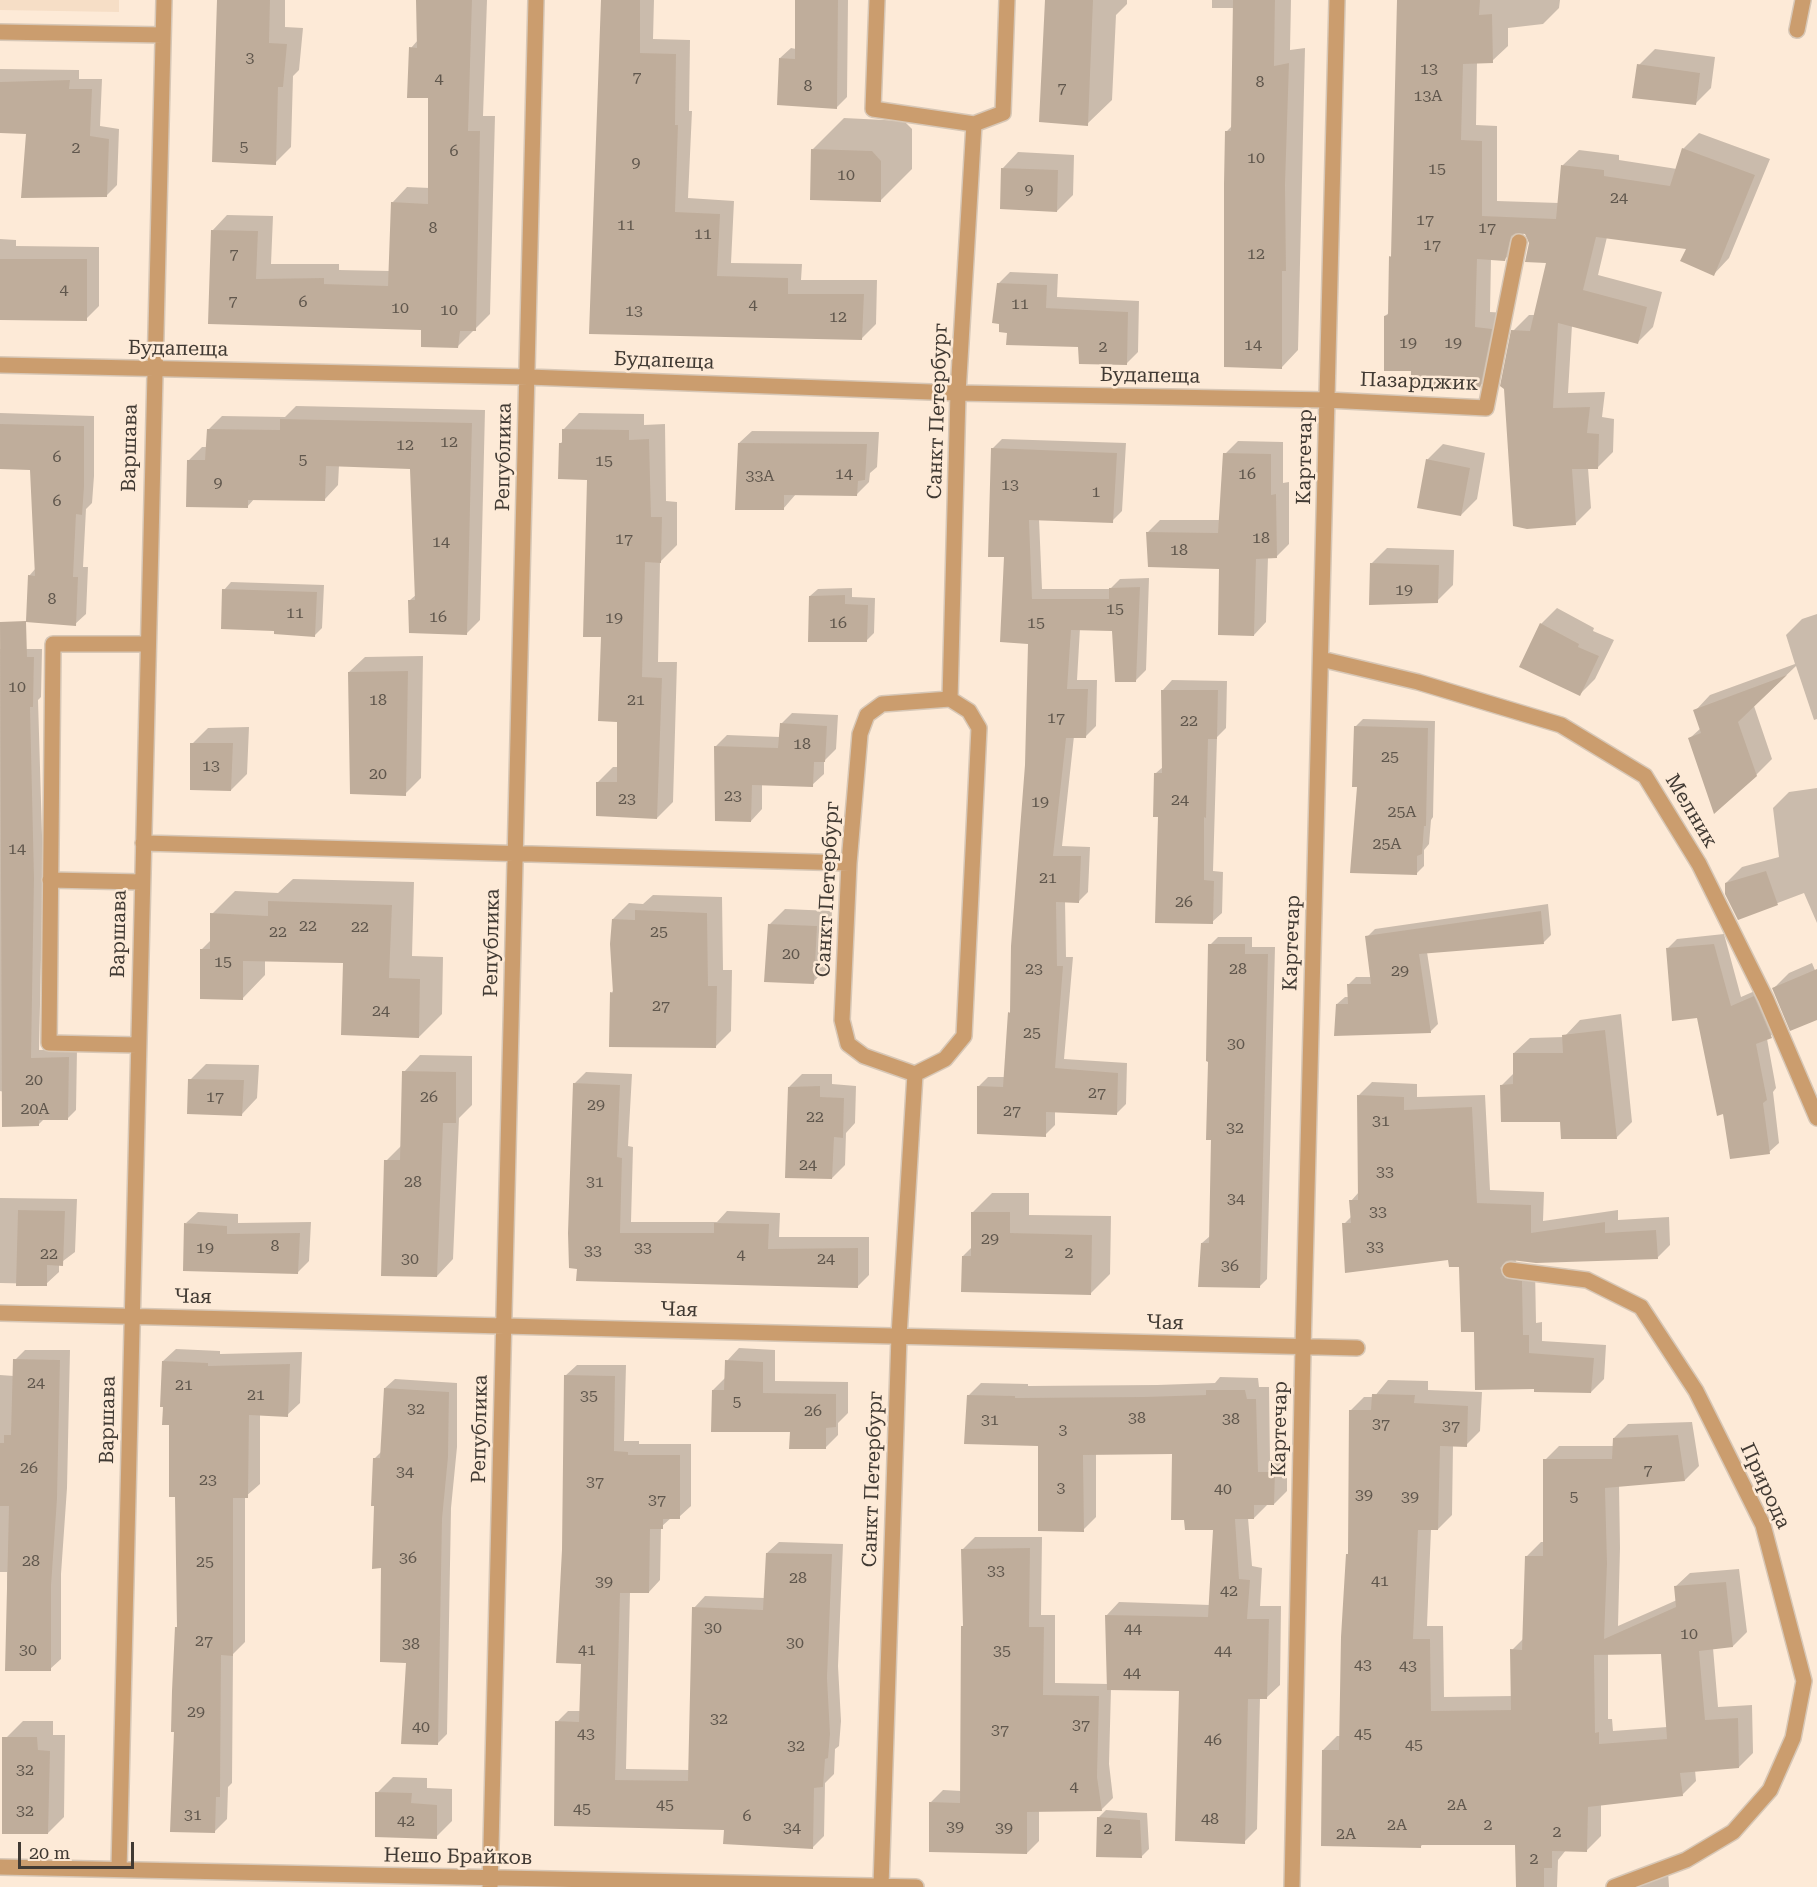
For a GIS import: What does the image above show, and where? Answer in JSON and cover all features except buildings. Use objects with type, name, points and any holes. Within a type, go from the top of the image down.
[{"type":"street","name":"Варшава","points":[[118,1869],[153,369],[164,0]]},
{"type":"street","name":"Република","points":[[490,1883],[536,0]]},
{"type":"street","points":[[877,0],[873,109],[974,124],[1003,113],[1007,0]]},
{"type":"street","name":"Картечар","points":[[1292,1887],[1303,1348],[1337,0]]},
{"type":"street","points":[[1797,30],[1803,0]]},
{"type":"street","points":[[0,32],[163,35]]},
{"type":"street","name":"Санкт Петербург","points":[[881,1886],[899,1336],[915,1074],[864,1056],[848,1044],[842,1020],[849,863],[860,734],[867,715],[882,704],[950,699],[958,393],[974,124]]},
{"type":"street","name":"Пазарджик","points":[[1327,400],[1486,408],[1519,242]]},
{"type":"street","name":"Будапеща","points":[[0,365],[528,377],[958,393],[1327,400]]},
{"type":"street","points":[[137,1045],[49,1043],[53,644],[147,644]]},
{"type":"street","name":"Мелник","points":[[1321,659],[1418,682],[1561,726],[1645,776],[1699,864],[1766,999],[1817,1118]]},
{"type":"street","points":[[915,1074],[945,1059],[964,1036],[979,728],[969,711],[950,699]]},
{"type":"street","points":[[143,843],[849,863]]},
{"type":"street","points":[[50,880],[141,882]]},
{"type":"street","name":"Природа","points":[[1510,1270],[1587,1280],[1641,1307],[1695,1391],[1763,1525],[1804,1681],[1793,1738],[1770,1790],[1733,1832],[1686,1860],[1614,1887]]},
{"type":"street","name":"Чая","points":[[0,1313],[1357,1348]]},
{"type":"street","name":"Нешо Брайков","points":[[0,1867],[118,1869],[490,1883],[916,1887]]},
{"type":"shaded area","points":[[0,0],[119,0],[119,12],[0,10]]}]
